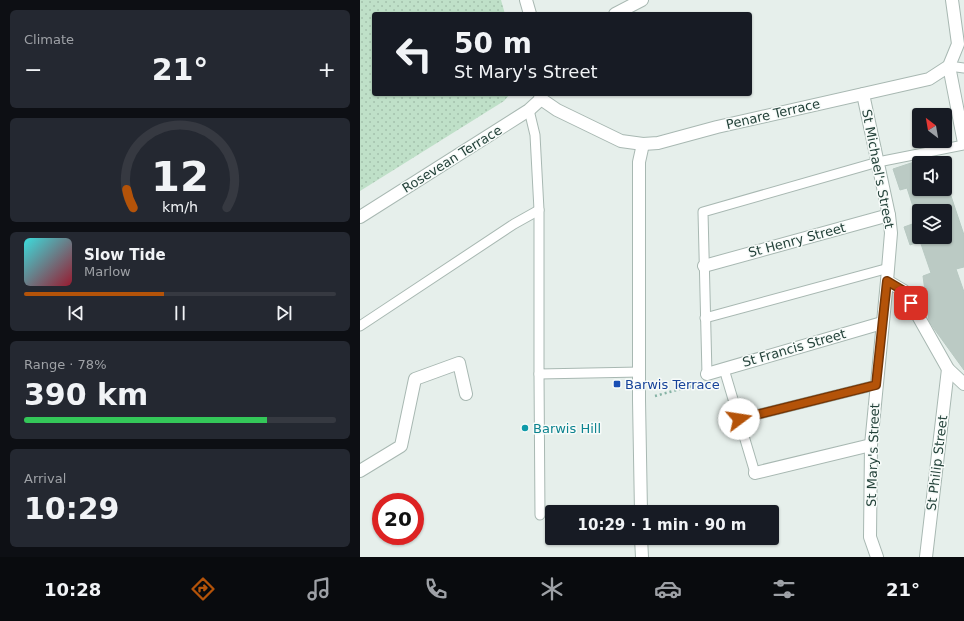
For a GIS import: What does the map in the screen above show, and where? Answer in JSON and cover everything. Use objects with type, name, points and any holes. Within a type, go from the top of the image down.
[{"type":"street","points":[[526,0],[529,12]]},
{"type":"street","points":[[952,0],[958,44],[949,66],[964,144]]},
{"type":"street","points":[[619,12],[639,1]]},
{"type":"street","name":"Penare Terrace","points":[[541,96],[556,110],[621,141],[643,144],[658,143],[717,127],[929,79],[949,66]]},
{"type":"street","name":"St Michael's Street","points":[[863,94],[889,215],[891,233],[887,281]]},
{"type":"street","name":"Rosevean Terrace","points":[[360,217],[528,110],[541,96]]},
{"type":"street","points":[[641,505],[639,400],[639,162],[643,144]]},
{"type":"street","name":"St Henry Street","points":[[704,266],[889,215]]},
{"type":"street","points":[[887,281],[904,291],[948,369],[964,384]]},
{"type":"street","name":"St Mary's Street","points":[[877,557],[870,536],[871,445],[887,281]]},
{"type":"street","name":"St Francis Street","points":[[707,374],[882,323]]},
{"type":"street","points":[[360,471],[401,446],[415,379],[459,364],[466,394]]},
{"type":"street","name":"St Philip Street","points":[[926,557],[948,369]]},
{"type":"street","points":[[755,473],[871,445]]},
{"type":"street","points":[[641,545],[642,557]]},
{"type":"lane","points":[[949,66],[964,68]]},
{"type":"lane","points":[[528,110],[535,135],[539,210],[540,515]]},
{"type":"lane","points":[[707,374],[703,212],[878,162],[964,144]]},
{"type":"lane","points":[[360,326],[514,224],[539,210]]},
{"type":"lane","points":[[706,318],[889,268]]},
{"type":"lane","points":[[724,369],[755,473]]},
{"type":"lane","points":[[539,374],[640,372]]},
{"type":"lane","points":[[739,419],[876,385]]},
{"type":"path","points":[[639,400],[700,384],[707,374]]},
{"type":"green space","points":[[360,0],[501,0],[504,12],[372,12],[372,96],[508,96],[504,101],[360,191]]},
{"type":"building","points":[[912,163],[912,196],[951,196],[964,235],[964,267],[956,269],[964,292],[964,370],[929,321],[923,276],[931,273],[921,244],[952,244],[952,204],[912,204],[907,188],[900,190],[893,169]]},
{"type":"building","points":[[912,224],[912,244],[910,245],[904,227]]},
{"type":"place","name":"Barwis Terrace","points":[[617,384]]},
{"type":"place","name":"Barwis Hill","points":[[525,428]]},
{"type":"route","points":[[739,419],[876,385],[887,281],[904,291],[911,303]]}]
